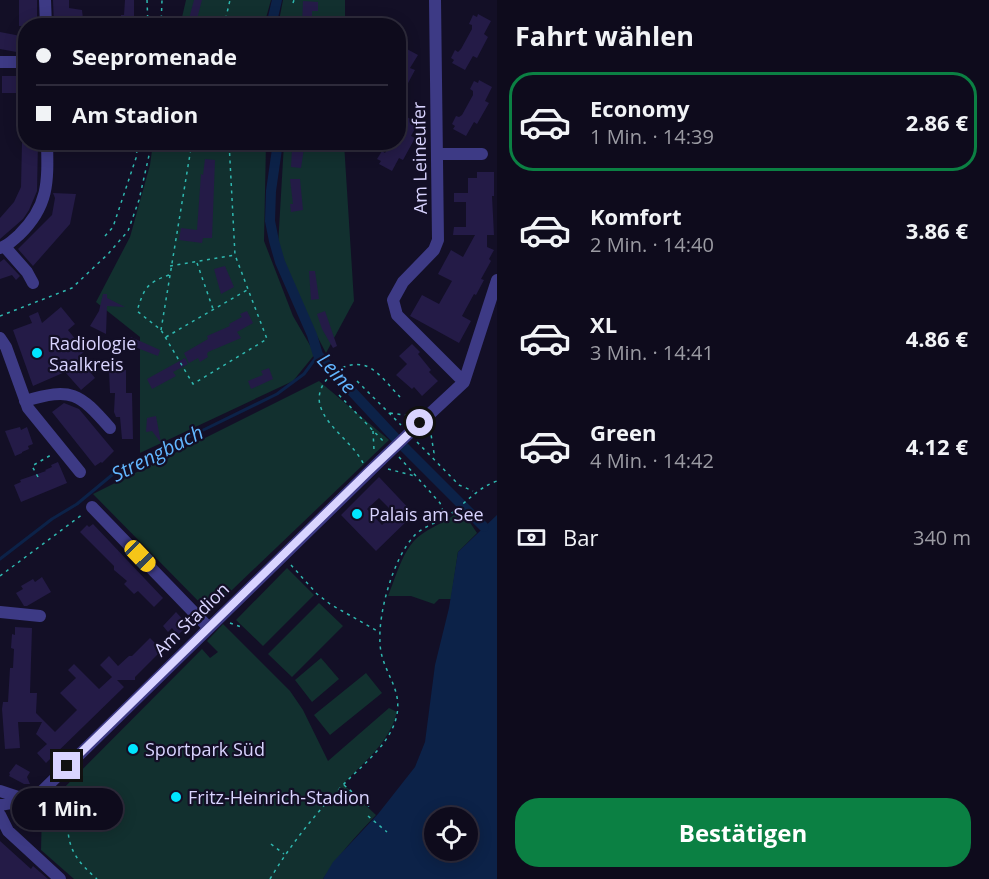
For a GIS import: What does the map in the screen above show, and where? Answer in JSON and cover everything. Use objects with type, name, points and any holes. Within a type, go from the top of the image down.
[{"type":"street","points":[[45,0],[46,18]]},
{"type":"street","name":"Am Leineufer","points":[[435,0],[438,240],[434,250],[403,282],[393,300],[397,315],[464,382]]},
{"type":"street","points":[[0,62],[18,62]]},
{"type":"street","points":[[33,283],[27,272],[3,247],[30,224],[40,210],[48,180],[47,150]]},
{"type":"street","points":[[437,154],[482,154]]},
{"type":"street","points":[[464,382],[497,280]]},
{"type":"street","points":[[0,338],[6,347],[25,401],[80,472]]},
{"type":"street","name":"Am Stadion","points":[[0,805],[26,804],[37,796],[220,615],[464,382]]},
{"type":"street","points":[[25,401],[51,393],[77,397],[91,406],[110,429]]},
{"type":"street","points":[[92,507],[208,627]]},
{"type":"street","points":[[0,612],[40,616]]},
{"type":"street","points":[[0,791],[26,804]]},
{"type":"street","points":[[0,815],[4,829],[60,879]]},
{"type":"path","points":[[147,0],[148,18]]},
{"type":"path","points":[[161,18],[162,0]]},
{"type":"path","points":[[226,18],[230,0]]},
{"type":"path","points":[[105,236],[113,227],[137,150]]},
{"type":"path","points":[[0,316],[72,288],[108,254],[128,231],[139,200],[150,150]]},
{"type":"path","points":[[160,330],[191,150]]},
{"type":"path","points":[[169,275],[157,279],[144,290],[137,311],[160,330],[193,384],[267,339],[235,255],[229,150]]},
{"type":"path","points":[[170,266],[235,255]]},
{"type":"path","points":[[197,262],[213,309]]},
{"type":"path","points":[[165,338],[248,289]]},
{"type":"path","points":[[368,472],[358,454],[320,407],[320,391],[325,381],[350,364],[371,368],[400,397]]},
{"type":"path","points":[[38,477],[32,466],[62,449]]},
{"type":"path","points":[[270,879],[301,831],[384,741],[394,723],[398,705],[397,692],[382,655],[380,632],[385,594],[409,543],[415,535],[450,514],[486,485],[497,481]]},
{"type":"path","points":[[0,576],[92,507]]},
{"type":"path","points":[[282,556],[317,594],[330,604],[380,632]]},
{"type":"path","points":[[220,615],[231,624],[244,628]]},
{"type":"path","points":[[343,784],[372,809]]},
{"type":"path","points":[[26,804],[27,824]]},
{"type":"path","points":[[368,816],[387,832]]},
{"type":"path","points":[[68,827],[68,842],[75,855],[97,879]]},
{"type":"path","points":[[271,844],[285,855]]},
{"type":"green space","points":[[186,0],[271,0],[266,18],[182,18]]},
{"type":"green space","points":[[283,0],[345,0],[345,18],[280,18]]},
{"type":"green space","points":[[152,150],[266,150],[264,241],[293,316],[315,354],[293,381],[140,453],[140,337],[96,302],[130,237]]},
{"type":"green space","points":[[284,150],[344,150],[354,301],[326,353],[305,313],[278,246]]},
{"type":"green space","points":[[319,381],[389,440],[209,612],[93,494]]},
{"type":"green space","points":[[461,509],[477,533],[458,552],[451,599],[439,599],[434,604],[411,596],[388,596],[412,543],[423,533]]},
{"type":"green space","points":[[287,568],[314,595],[263,646],[236,620]]},
{"type":"green space","points":[[319,603],[343,626],[292,677],[268,654]]},
{"type":"green space","points":[[223,624],[290,691],[303,710],[328,761],[389,708],[397,712],[389,733],[343,784],[376,815],[341,853],[323,879],[74,879],[41,850],[42,810],[202,649],[210,658],[218,652],[207,641]]},
{"type":"green space","points":[[321,658],[339,679],[312,702],[295,680]]},
{"type":"green space","points":[[366,673],[382,693],[330,735],[314,715]]},
{"type":"water","points":[[497,515],[497,879],[323,879],[333,862],[378,814],[415,767],[425,742],[435,665],[449,608],[458,552]]},
{"type":"building","points":[[19,0],[37,0],[37,18],[19,18]]},
{"type":"building","points":[[53,0],[69,0],[69,8],[82,10],[83,18],[54,18]]},
{"type":"building","points":[[125,0],[134,0],[134,18],[121,18],[121,15],[124,15]]},
{"type":"building","points":[[194,0],[202,0],[197,18],[189,18]]},
{"type":"building","points":[[303,1],[318,2],[318,11],[312,11],[312,18],[302,18]]},
{"type":"building","points":[[478,14],[491,21],[484,34],[488,37],[477,58],[473,56],[465,70],[452,63],[454,60],[451,58],[455,50],[458,52],[461,49],[472,29],[472,25],[469,24],[473,15],[477,17]]},
{"type":"building","points":[[0,32],[18,35],[18,52],[0,49]]},
{"type":"building","points":[[406,49],[418,55],[410,68],[415,70],[406,87]]},
{"type":"building","points":[[2,76],[18,76],[18,93],[2,93]]},
{"type":"building","points":[[479,80],[492,87],[485,101],[489,103],[477,124],[474,122],[466,136],[453,129],[455,126],[452,124],[456,116],[462,115],[473,95],[470,89],[474,81],[478,83]]},
{"type":"building","points":[[406,117],[418,123],[411,136],[415,138],[403,160],[399,158],[392,171],[379,164],[381,161],[377,159],[382,151],[385,153],[387,150],[406,150]]},
{"type":"building","points":[[22,150],[38,150],[37,191],[29,210],[23,219],[0,239],[0,218],[14,202],[21,187]]},
{"type":"building","points":[[292,150],[304,150],[301,168],[291,167]]},
{"type":"building","points":[[205,159],[215,160],[212,238],[203,238],[202,243],[179,240],[181,228],[197,230],[201,174],[203,175]]},
{"type":"building","points":[[477,172],[494,172],[494,196],[492,196],[494,235],[487,235],[487,247],[494,250],[481,279],[484,280],[462,316],[471,321],[459,343],[410,316],[422,295],[439,304],[452,281],[438,274],[451,250],[463,257],[475,235],[453,235],[454,227],[466,227],[466,202],[454,202],[454,193],[468,193],[468,178],[477,178]]},
{"type":"building","points":[[290,179],[300,179],[303,210],[291,212],[290,204],[293,204]]},
{"type":"building","points":[[53,193],[76,194],[70,224],[33,266],[18,249],[52,215],[55,198]]},
{"type":"building","points":[[4,259],[20,276],[16,280],[12,275],[0,279],[0,262]]},
{"type":"building","points":[[225,266],[234,287],[221,294],[214,269]]},
{"type":"building","points":[[309,271],[315,271],[319,299],[311,300]]},
{"type":"building","points":[[103,294],[107,294],[107,298],[125,307],[107,306],[106,334],[90,326],[99,311]]},
{"type":"building","points":[[61,307],[75,324],[68,330],[85,351],[78,357],[95,378],[81,390],[65,372],[33,386],[13,330],[32,323],[29,316],[38,312],[42,323]]},
{"type":"building","points":[[247,311],[253,323],[237,332],[241,338],[208,352],[208,357],[200,362],[198,358],[189,363],[184,353],[208,339],[207,336],[230,326],[229,324],[242,317],[240,314]]},
{"type":"building","points":[[325,311],[337,346],[333,348],[322,329],[317,314]]},
{"type":"building","points":[[131,337],[160,350],[158,356],[127,344]]},
{"type":"building","points":[[412,344],[431,370],[429,372],[438,381],[422,396],[414,387],[412,389],[396,375],[407,364],[399,356]]},
{"type":"building","points":[[185,358],[188,364],[173,372],[176,376],[152,389],[147,379]]},
{"type":"building","points":[[269,368],[273,379],[251,389],[248,381],[263,375],[261,371]]},
{"type":"building","points":[[126,370],[126,393],[132,393],[133,439],[122,439],[120,417],[116,417],[114,412],[115,393],[110,393],[109,371]]},
{"type":"building","points":[[64,403],[79,409],[114,451],[102,463],[95,466],[52,412]]},
{"type":"building","points":[[156,416],[161,443],[152,431],[146,432],[147,418]]},
{"type":"building","points":[[20,427],[21,430],[27,427],[33,444],[28,446],[29,449],[15,456],[5,431]]},
{"type":"building","points":[[58,462],[67,483],[21,502],[14,485],[21,482],[20,480],[46,471]]},
{"type":"building","name":"Palais am See","points":[[379,477],[414,514],[376,551],[341,515]],"holes":[[[379,498],[394,513],[382,525],[367,509]]]},
{"type":"building","points":[[93,524],[163,598],[154,607],[138,591],[134,594],[124,584],[127,581],[80,532],[87,525],[89,527]]},
{"type":"building","points":[[42,577],[51,592],[24,606],[16,593],[23,589],[21,586],[33,579],[35,582]]},
{"type":"building","points":[[176,612],[188,625],[178,635],[172,628],[168,632],[163,626]]},
{"type":"building","points":[[15,627],[32,628],[30,693],[37,693],[36,713],[55,732],[77,710],[60,693],[76,678],[68,670],[74,664],[99,689],[112,677],[100,665],[109,656],[118,666],[150,638],[162,650],[135,677],[135,680],[117,680],[124,687],[46,763],[37,753],[47,744],[36,734],[42,722],[18,722],[20,748],[5,749],[2,709],[3,702],[8,702],[10,668],[13,668],[12,634],[15,635]]},
{"type":"building","points":[[16,764],[30,772],[27,777],[30,784],[24,784],[9,776]]},
{"type":"building","points":[[0,841],[31,869],[33,866],[48,879],[0,879]]},
{"type":"waterway","name":"Leine","points":[[273,18],[277,0]]},
{"type":"waterway","name":"Leine","points":[[277,150],[271,191],[270,221],[274,241],[280,262],[312,335],[318,355],[401,444],[484,527]]},
{"type":"waterway","name":"Strengbach","points":[[0,559],[52,519],[77,504],[118,470],[277,394],[304,374],[318,355]]},
{"type":"place","name":"Radiologie Saalkreis","points":[[37,353]]},
{"type":"place","name":"Palais am See","points":[[357,514]]},
{"type":"place","name":"Sportpark Süd","points":[[133,749]]},
{"type":"place","name":"Fritz-Heinrich-Stadion","points":[[176,797]]},
{"type":"route","points":[[67,766],[420,423]]}]
